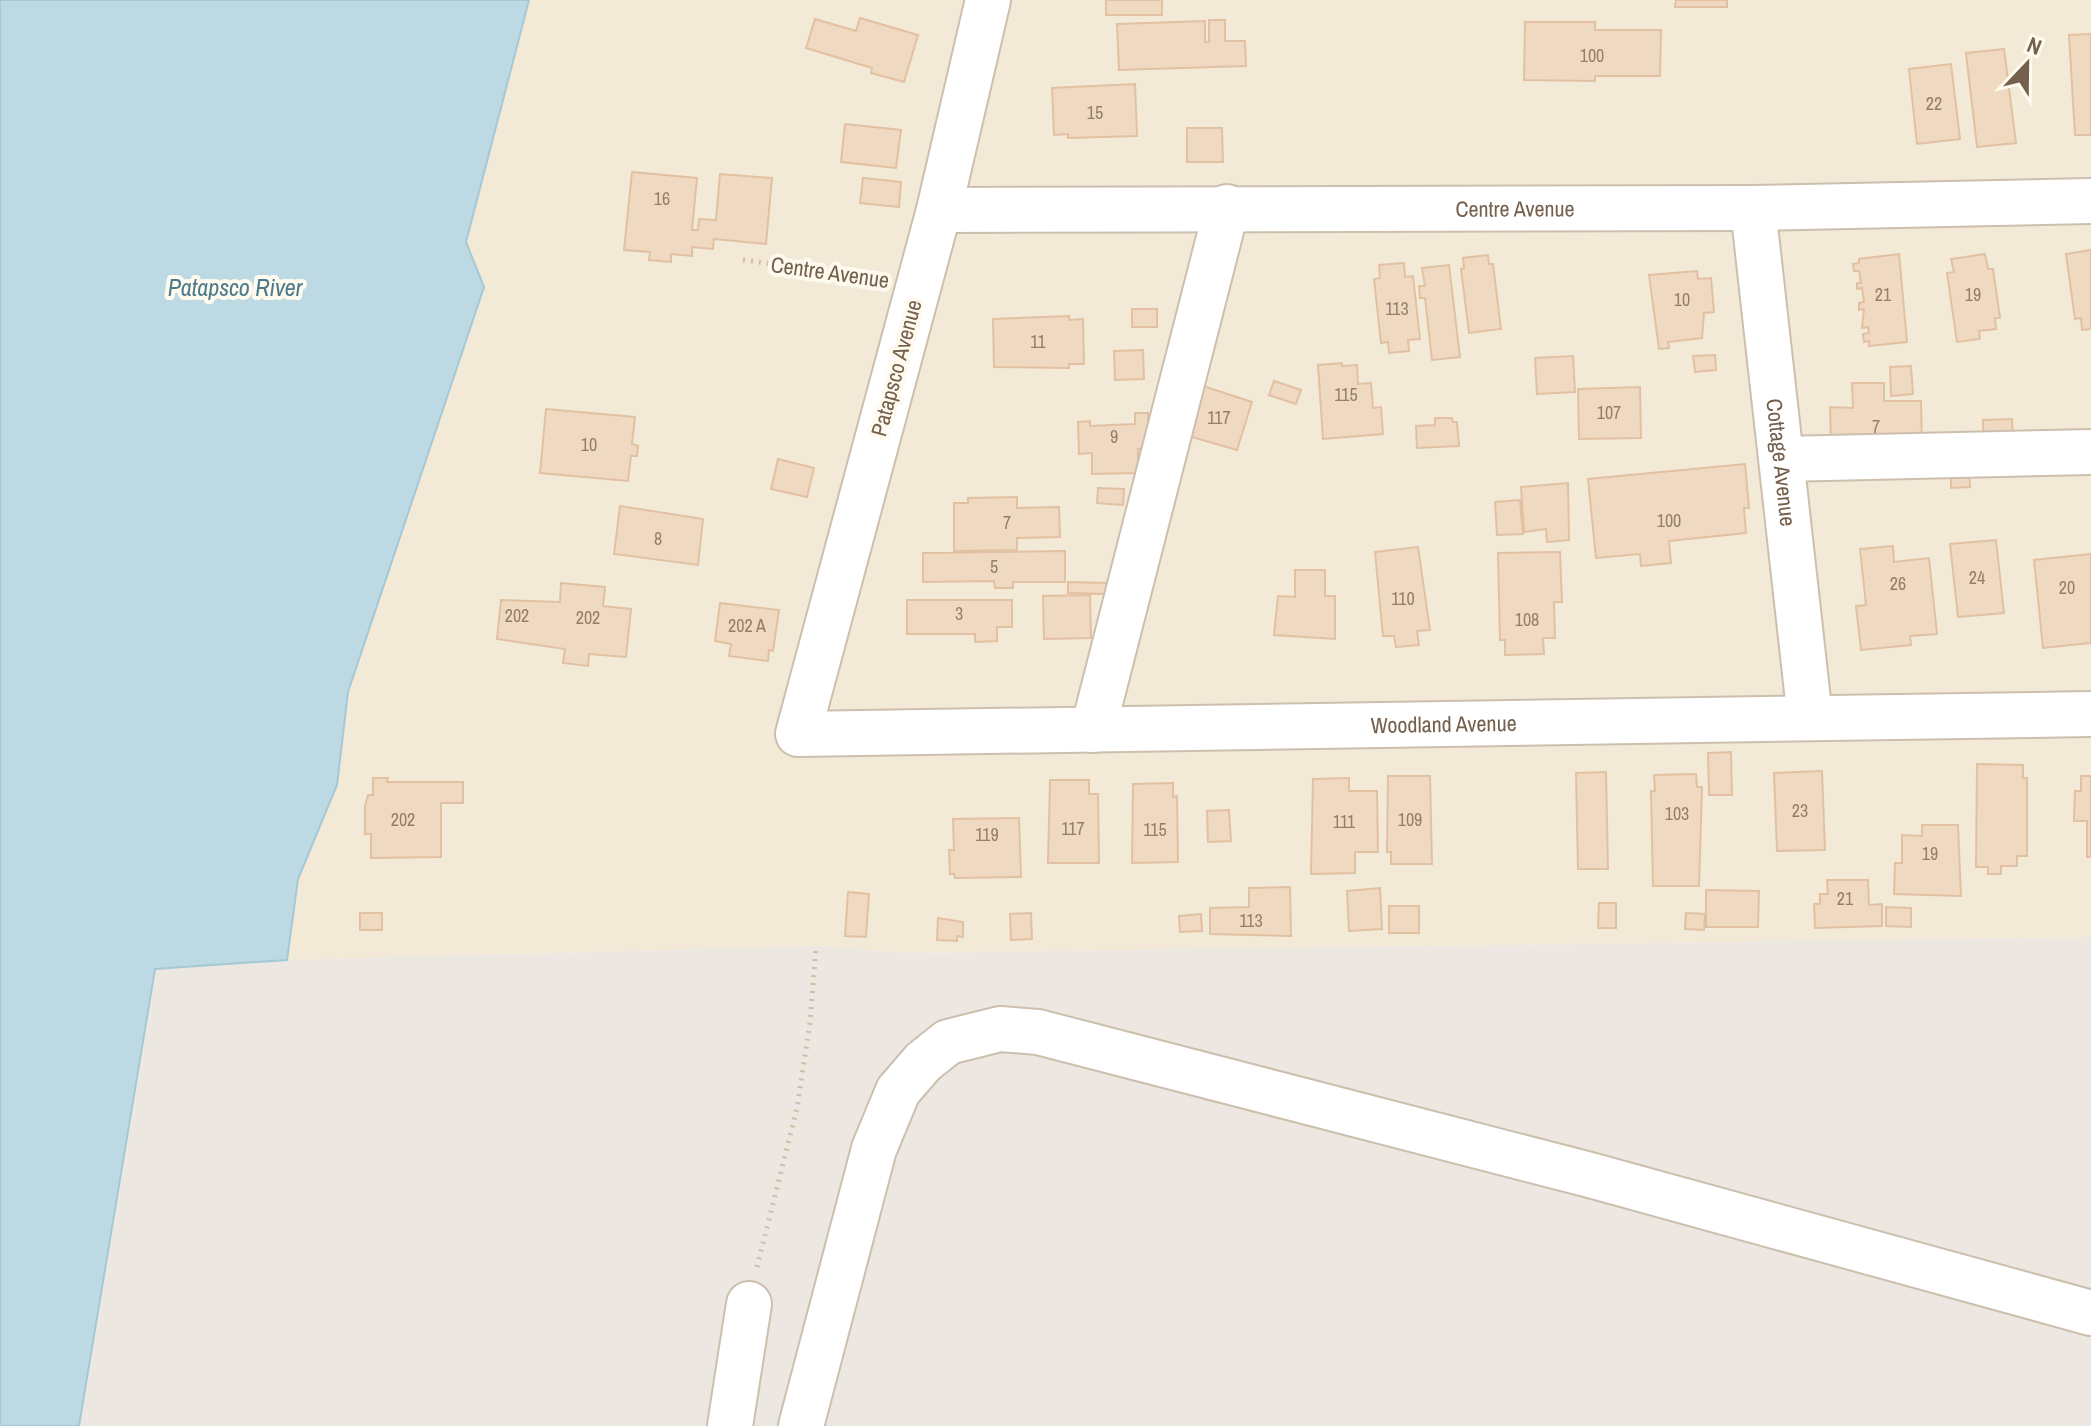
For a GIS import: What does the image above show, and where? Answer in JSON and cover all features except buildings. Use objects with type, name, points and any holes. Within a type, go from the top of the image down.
[{"type":"street","name":"Patapsco Avenue","points":[[798,734],[939,210],[988,0]]},
{"type":"street","name":"Centre Avenue","points":[[939,210],[1753,208],[2091,201]]},
{"type":"street","points":[[1093,730],[1227,207]]},
{"type":"street","name":"Cottage Avenue","points":[[1753,208],[1810,718]]},
{"type":"street","points":[[1782,459],[2091,452]]},
{"type":"street","name":"Woodland Avenue","points":[[798,734],[2091,714]]},
{"type":"street","points":[[801,1426],[874,1149],[898,1091],[923,1062],[948,1042],[1000,1029],[1054,1036],[1575,1171],[2091,1313]]},
{"type":"street","points":[[730,1426],[749,1304]]},
{"type":"path","name":"Centre Avenue","points":[[743,260],[918,283]]},
{"type":"path","points":[[749,1304],[797,1108],[810,1023],[816,946]]},
{"type":"shaded area","points":[[529,0],[2091,0],[2091,937],[909,953],[816,946],[287,960],[298,879],[337,784],[348,692],[483,287],[466,242]]},
{"type":"shaded area","points":[[2091,937],[2091,1426],[79,1426],[155,968],[287,960],[816,946],[909,953]]},
{"type":"water","name":"Patapsco River","points":[[0,0],[529,0],[466,242],[484,287],[348,692],[337,785],[298,879],[287,960],[155,969],[79,1426],[0,1426]]}]
